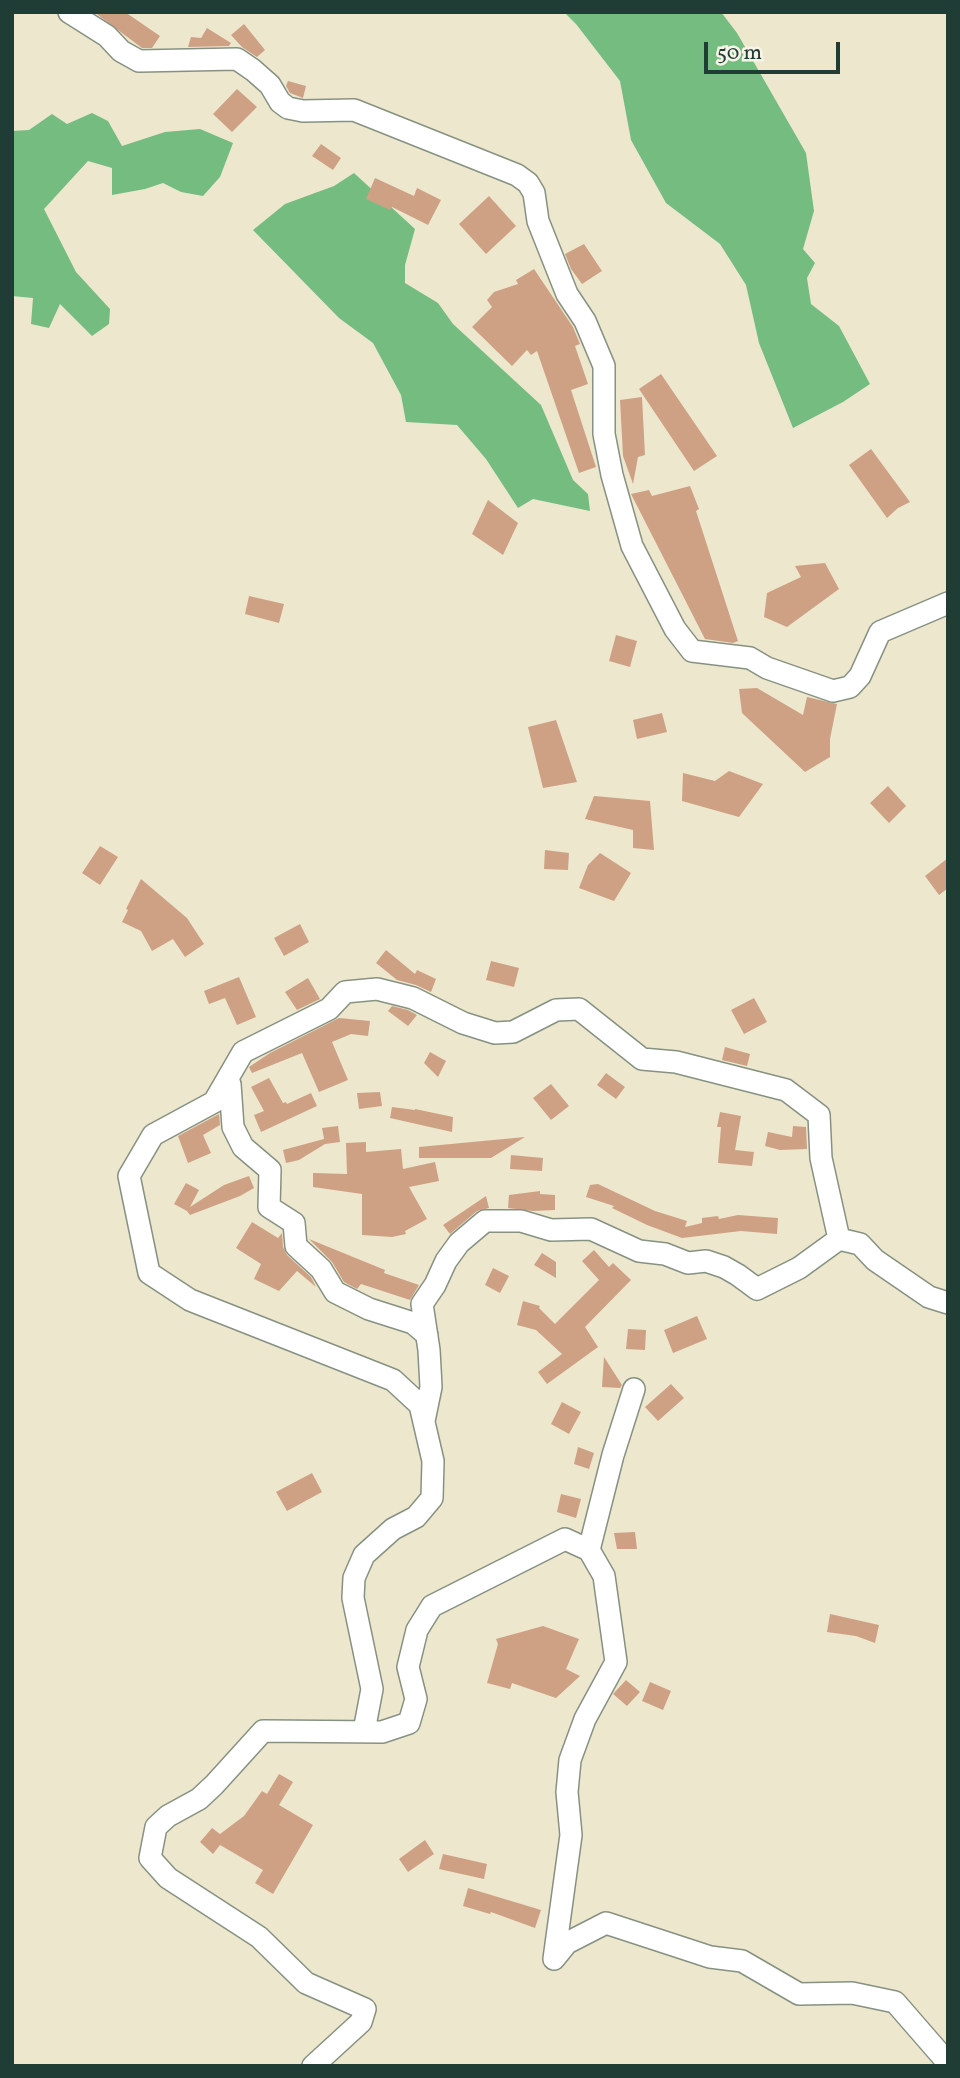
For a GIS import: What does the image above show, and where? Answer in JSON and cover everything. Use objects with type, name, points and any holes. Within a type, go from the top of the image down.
[{"type":"street","points":[[69,12],[107,36],[121,51],[139,61],[237,59],[270,85],[283,106],[303,111],[354,110],[517,175],[528,183],[534,193],[538,221],[567,294],[585,321],[604,366],[604,434],[612,475],[632,546],[675,629],[692,651],[750,659],[767,668],[833,691],[850,687],[860,676],[880,632],[948,603]]},
{"type":"street","points":[[364,1731],[372,1689],[355,1608],[354,1577],[364,1556],[393,1529],[416,1517],[432,1498],[433,1461],[420,1405],[393,1380],[190,1300],[149,1273],[129,1176],[153,1135],[214,1102],[243,1052],[329,1009],[345,992],[377,989],[413,998],[463,1023],[495,1033],[513,1032],[556,1010],[579,1009],[642,1059],[676,1062],[786,1090],[819,1115],[821,1158],[839,1238]]},
{"type":"street","points":[[230,1084],[233,1128],[243,1147],[270,1170],[269,1207],[294,1223],[296,1246],[321,1269],[335,1292],[369,1309],[413,1323],[427,1335]]},
{"type":"street","points":[[424,1420],[430,1387],[422,1304],[459,1243],[485,1222],[521,1220],[551,1230],[591,1229],[639,1251],[664,1254],[688,1263],[706,1261],[724,1267],[757,1289],[799,1268],[839,1238]]},
{"type":"street","points":[[839,1238],[860,1244],[875,1260],[929,1297],[948,1303]]},
{"type":"street","points":[[589,1549],[612,1455],[634,1389]]},
{"type":"street","points":[[313,2066],[361,2022],[365,2009],[306,1983],[260,1937],[167,1878],[150,1857],[150,1845],[156,1827],[168,1816],[199,1799],[215,1786],[263,1731],[382,1732],[409,1723],[416,1699],[408,1667],[417,1630],[432,1606],[565,1539],[589,1549],[604,1576],[616,1662],[585,1719],[569,1760],[567,1792],[571,1835],[554,1959],[568,1942],[606,1923],[710,1957],[742,1961],[799,1994],[852,1993],[895,2002],[948,2063]]},
{"type":"green space","points":[[564,12],[721,12],[737,33],[806,153],[814,211],[803,249],[815,263],[807,278],[811,304],[839,326],[870,384],[843,402],[793,428],[759,343],[746,285],[720,244],[666,203],[631,140],[620,81]]},
{"type":"green space","points":[[92,113],[108,121],[122,146],[165,132],[200,129],[233,143],[220,177],[203,196],[181,192],[163,183],[112,195],[112,168],[88,161],[44,209],[76,272],[110,309],[109,324],[92,336],[60,304],[49,328],[31,324],[33,298],[12,296],[12,131],[29,130],[52,114],[67,124]]},
{"type":"green space","points":[[354,173],[415,229],[405,265],[405,283],[438,303],[453,324],[541,405],[573,480],[588,494],[590,511],[533,499],[518,508],[486,459],[457,425],[406,422],[401,395],[373,343],[339,318],[253,230],[285,204],[334,186]]},
{"type":"building","points":[[94,12],[125,12],[160,36],[152,48],[142,48]]},
{"type":"building","points":[[244,24],[265,50],[257,57],[231,35]]},
{"type":"building","points":[[207,28],[231,43],[229,46],[188,47],[191,37],[201,38]]},
{"type":"building","points":[[288,81],[306,86],[303,98],[290,93],[286,86]]},
{"type":"building","points":[[237,89],[257,107],[232,132],[213,114]]},
{"type":"building","points":[[321,144],[341,158],[333,170],[312,156]]},
{"type":"building","points":[[375,178],[414,196],[417,188],[441,200],[428,225],[392,207],[390,210],[366,199]]},
{"type":"building","points":[[489,196],[516,226],[486,254],[459,224]]},
{"type":"building","points":[[584,244],[602,271],[582,284],[571,269],[565,254]]},
{"type":"building","points":[[534,269],[573,327],[580,344],[575,346],[588,384],[571,390],[596,467],[579,473],[537,351],[531,355],[527,350],[512,366],[472,327],[492,307],[487,300],[494,292],[518,284],[516,280]]},
{"type":"building","points":[[661,374],[717,456],[694,471],[639,389]]},
{"type":"building","points":[[642,397],[645,455],[638,457],[633,484],[623,456],[620,400]]},
{"type":"building","points":[[871,449],[910,502],[887,518],[849,465]]},
{"type":"building","points":[[690,486],[738,641],[733,643],[705,639],[631,494],[649,490],[652,496]]},
{"type":"building","points":[[488,500],[518,523],[503,555],[472,534]]},
{"type":"building","points":[[825,563],[839,589],[787,627],[764,617],[767,593],[801,577],[795,566]]},
{"type":"building","points":[[249,596],[284,604],[279,623],[245,614]]},
{"type":"building","points":[[616,635],[637,641],[630,667],[609,661]]},
{"type":"building","points":[[757,688],[803,715],[807,697],[837,704],[830,739],[830,757],[805,772],[742,713],[739,689]]},
{"type":"building","points":[[662,713],[667,732],[637,739],[633,720]]},
{"type":"building","points":[[556,720],[577,782],[543,788],[528,727]]},
{"type":"building","points":[[729,771],[763,784],[739,817],[682,801],[683,773],[715,781]]},
{"type":"building","points":[[888,786],[906,806],[889,823],[870,803]]},
{"type":"building","points":[[594,796],[650,801],[654,850],[633,848],[633,830],[585,819]]},
{"type":"building","points":[[100,846],[118,857],[100,885],[82,873]]},
{"type":"building","points":[[545,850],[569,853],[568,870],[544,869]]},
{"type":"building","points":[[600,853],[631,873],[614,901],[579,888],[588,865]]},
{"type":"building","points":[[948,858],[948,888],[939,895],[925,876]]},
{"type":"building","points":[[141,879],[187,918],[204,944],[185,957],[173,939],[152,951],[141,931],[122,922]]},
{"type":"building","points":[[300,924],[309,942],[284,956],[274,938]]},
{"type":"building","points":[[386,950],[415,974],[417,970],[436,979],[431,992],[397,980],[376,963]]},
{"type":"building","points":[[491,961],[519,968],[514,987],[486,980]]},
{"type":"building","points":[[239,977],[256,1017],[237,1025],[225,998],[209,1004],[204,991]]},
{"type":"building","points":[[308,978],[320,999],[297,1010],[285,992]]},
{"type":"building","points":[[754,998],[767,1022],[744,1034],[731,1010]]},
{"type":"building","points":[[392,1006],[417,1015],[408,1026],[388,1011]]},
{"type":"building","points":[[339,1018],[370,1021],[368,1036],[351,1034],[332,1042],[348,1080],[319,1092],[302,1053],[252,1073],[249,1067],[270,1053]]},
{"type":"building","points":[[725,1047],[750,1054],[747,1066],[722,1060]]},
{"type":"building","points":[[430,1052],[446,1061],[438,1077],[424,1063]]},
{"type":"building","points":[[606,1073],[625,1087],[616,1099],[597,1085]]},
{"type":"building","points":[[269,1078],[283,1103],[287,1104],[311,1093],[317,1106],[261,1132],[254,1115],[264,1111],[251,1087]]},
{"type":"building","points":[[551,1084],[569,1106],[551,1120],[533,1098]]},
{"type":"building","points":[[380,1092],[382,1106],[359,1109],[357,1093]]},
{"type":"building","points":[[392,1107],[453,1117],[452,1132],[390,1118]]},
{"type":"building","points":[[720,1112],[741,1116],[735,1150],[754,1152],[752,1166],[718,1163],[721,1127],[717,1127]]},
{"type":"building","points":[[219,1114],[220,1125],[203,1135],[211,1153],[188,1163],[178,1136]]},
{"type":"building","points":[[338,1126],[340,1142],[325,1144],[299,1160],[286,1163],[283,1150],[324,1139],[322,1128]]},
{"type":"building","points":[[793,1126],[806,1127],[807,1149],[780,1150],[765,1146],[768,1132],[792,1137]]},
{"type":"building","points":[[525,1137],[491,1158],[419,1158],[419,1147]]},
{"type":"building","points":[[366,1142],[366,1152],[401,1149],[403,1169],[435,1162],[439,1181],[409,1187],[427,1219],[405,1231],[406,1234],[392,1237],[362,1235],[362,1194],[313,1187],[313,1173],[347,1174],[346,1143]]},
{"type":"building","points":[[511,1155],[543,1158],[542,1171],[510,1169]]},
{"type":"building","points":[[249,1176],[254,1188],[190,1215],[174,1204],[186,1183],[199,1190],[190,1207],[224,1185]]},
{"type":"building","points":[[598,1184],[655,1211],[687,1221],[685,1227],[702,1223],[702,1218],[718,1216],[719,1219],[738,1215],[778,1218],[777,1234],[741,1231],[682,1238],[647,1225],[612,1208],[614,1206],[586,1197],[590,1185]]},
{"type":"building","points":[[540,1191],[540,1194],[555,1195],[555,1210],[508,1208],[509,1195]]},
{"type":"building","points":[[486,1196],[489,1208],[477,1211],[450,1234],[443,1225]]},
{"type":"building","points":[[252,1222],[278,1238],[282,1233],[283,1247],[287,1255],[311,1277],[316,1287],[297,1271],[279,1291],[254,1279],[261,1264],[236,1248]]},
{"type":"building","points":[[309,1239],[385,1270],[384,1273],[419,1285],[410,1300],[361,1284],[357,1289],[344,1282],[332,1262]]},
{"type":"building","points":[[594,1250],[609,1267],[613,1263],[631,1280],[585,1327],[598,1347],[547,1384],[538,1372],[562,1354],[536,1330],[517,1325],[523,1301],[540,1306],[555,1324],[599,1280],[582,1261]]},
{"type":"building","points":[[542,1253],[556,1262],[556,1278],[534,1265]]},
{"type":"building","points":[[493,1268],[509,1276],[500,1293],[485,1285]]},
{"type":"building","points":[[697,1316],[707,1339],[673,1353],[664,1330]]},
{"type":"building","points":[[628,1329],[646,1330],[645,1350],[626,1349]]},
{"type":"building","points":[[604,1357],[622,1385],[620,1388],[602,1387]]},
{"type":"building","points":[[671,1384],[684,1398],[658,1421],[645,1407]]},
{"type":"building","points":[[562,1402],[581,1412],[569,1434],[551,1424]]},
{"type":"building","points":[[578,1447],[594,1453],[589,1469],[574,1464]]},
{"type":"building","points":[[312,1473],[322,1492],[287,1511],[276,1492]]},
{"type":"building","points":[[561,1494],[581,1499],[576,1518],[557,1512]]},
{"type":"building","points":[[635,1532],[637,1549],[617,1549],[614,1533]]},
{"type":"building","points":[[830,1614],[879,1625],[875,1643],[856,1636],[827,1632]]},
{"type":"building","points":[[543,1626],[579,1639],[566,1669],[580,1676],[556,1698],[512,1683],[510,1689],[487,1683],[498,1644],[496,1639]]},
{"type":"building","points":[[626,1680],[640,1692],[627,1706],[613,1694]]},
{"type":"building","points":[[650,1682],[671,1691],[663,1710],[642,1701]]},
{"type":"building","points":[[279,1774],[293,1782],[279,1805],[313,1825],[273,1894],[255,1883],[263,1870],[220,1845],[213,1854],[200,1842],[212,1828],[220,1834],[244,1816],[262,1791],[267,1794]]},
{"type":"building","points":[[425,1840],[434,1854],[408,1872],[399,1859]]},
{"type":"building","points":[[443,1854],[487,1864],[484,1879],[439,1869]]},
{"type":"building","points":[[468,1888],[541,1910],[535,1928],[491,1912],[490,1914],[463,1906]]}]
